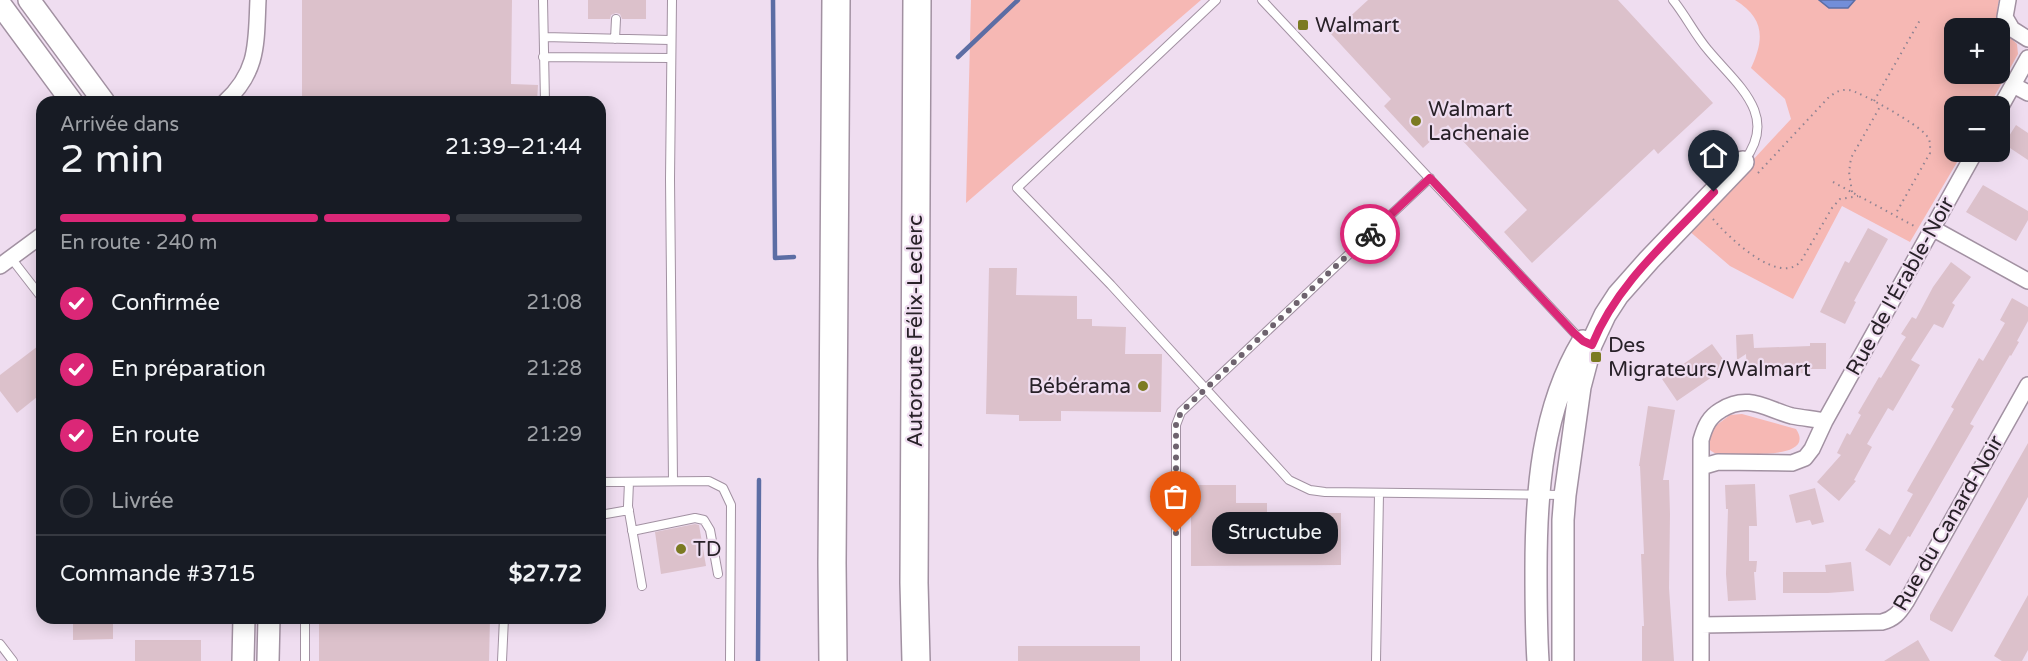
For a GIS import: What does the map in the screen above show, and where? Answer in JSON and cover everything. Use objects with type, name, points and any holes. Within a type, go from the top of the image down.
[{"type":"highway","points":[[833,661],[831,563],[836,0]]},
{"type":"highway","name":"Autoroute Félix-Leclerc","points":[[916,661],[914,554],[918,0]]},
{"type":"street","points":[[29,0],[100,96]]},
{"type":"street","points":[[232,96],[239,90],[249,73],[256,47],[258,0]]},
{"type":"street","points":[[2008,0],[2005,17],[2012,29],[2028,39]]},
{"type":"street","points":[[0,4],[68,96]]},
{"type":"street","points":[[2007,96],[2028,58]]},
{"type":"street","points":[[2013,85],[2028,93]]},
{"type":"street","name":"Rue de l'Érable-Noir","points":[[1701,467],[1718,462],[1792,463],[1805,458],[1969,162]]},
{"type":"street","points":[[1538,661],[1536,520],[1538,493],[1555,406],[1567,372],[1611,306],[1649,260],[1700,207],[1750,168]]},
{"type":"street","points":[[1930,231],[2028,281]]},
{"type":"street","points":[[5,262],[36,239]]},
{"type":"street","points":[[1563,661],[1565,495],[1587,343]]},
{"type":"street","name":"Rue du Canard-Noir","points":[[1701,625],[1890,620],[1899,613],[1906,602],[2028,385]]},
{"type":"street","points":[[1701,661],[1701,440],[1705,424],[1731,404],[1744,401],[1794,416],[1825,421]]},
{"type":"street","points":[[243,661],[244,624]]},
{"type":"street","points":[[268,661],[269,624]]},
{"type":"lane","points":[[543,0],[544,96]]},
{"type":"lane","points":[[672,0],[670,58],[673,481]]},
{"type":"lane","points":[[1216,0],[1017,188],[1103,277],[1289,480],[1310,490],[1325,492],[1565,495]]},
{"type":"lane","points":[[1262,0],[1574,333],[1587,343]]},
{"type":"lane","points":[[1673,0],[1707,49],[1743,89],[1753,108],[1758,122],[1750,168]]},
{"type":"lane","points":[[615,39],[616,19]]},
{"type":"lane","points":[[544,37],[670,40]]},
{"type":"lane","points":[[543,57],[670,58]]},
{"type":"lane","points":[[1176,661],[1176,425],[1181,412],[1430,178]]},
{"type":"lane","points":[[5,262],[36,292]]},
{"type":"lane","points":[[606,482],[709,481],[723,488],[731,505],[730,661]]},
{"type":"lane","points":[[628,482],[629,510],[642,586]]},
{"type":"lane","points":[[1376,661],[1379,494]]},
{"type":"lane","points":[[606,514],[629,510]]},
{"type":"lane","points":[[632,531],[695,518],[704,520],[710,530],[718,574]]},
{"type":"lane","points":[[305,624],[305,661]]},
{"type":"lane","points":[[502,661],[504,624]]},
{"type":"lane","points":[[0,644],[14,661]]},
{"type":"path","points":[[1874,101],[1920,20]]},
{"type":"path","points":[[1750,168],[1835,92],[1851,90],[1881,105],[1927,135],[1930,153],[1895,215]]},
{"type":"path","points":[[1852,192],[1849,172],[1851,158],[1881,105]]},
{"type":"path","points":[[1833,182],[1930,231]]},
{"type":"path","points":[[1700,207],[1726,235],[1750,254],[1778,268],[1787,269],[1797,267],[1832,208],[1840,199],[1858,195]]},
{"type":"shaded area","points":[[971,0],[1201,0],[966,203]]},
{"type":"shaded area","points":[[1735,0],[1999,0],[1999,18],[1944,18],[1944,84],[2001,84],[1995,96],[1944,96],[1944,162],[1957,162],[1910,242],[1842,206],[1793,299],[1730,266],[1688,230],[1791,119],[1785,99],[1751,68],[1760,38],[1752,14]]},
{"type":"shaded area","points":[[2010,37],[2017,44],[2018,54],[2010,68]]},
{"type":"shaded area","points":[[1742,414],[1796,429],[1800,438],[1798,444],[1783,452],[1733,456],[1716,454],[1706,447],[1710,430],[1730,415]]},
{"type":"water","points":[[1819,0],[1855,0],[1848,8],[1829,8]]},
{"type":"building","points":[[302,0],[512,0],[511,84],[538,85],[537,96],[302,96]]},
{"type":"building","points":[[588,0],[646,0],[646,19],[622,19],[620,14],[616,13],[611,15],[610,19],[588,19]]},
{"type":"building","points":[[1368,0],[1618,0],[1713,103],[1658,154],[1654,149],[1532,263],[1504,232],[1527,210],[1448,125],[1423,148],[1384,106],[1391,99],[1331,34]]},
{"type":"building","points":[[2016,125],[2028,133],[2028,160],[2010,148],[2010,134]]},
{"type":"building","points":[[1983,185],[2028,211],[2028,220],[2016,241],[1966,212]]},
{"type":"building","points":[[1868,228],[1888,239],[1854,301],[1856,302],[1845,324],[1820,312],[1845,261],[1849,263]]},
{"type":"building","points":[[1951,262],[1971,277],[1952,303],[1955,305],[1943,328],[1934,324],[1911,360],[1920,365],[1893,411],[1888,408],[1867,444],[1872,447],[1854,480],[1856,481],[1839,501],[1817,482],[1841,455],[1837,453],[1847,433],[1850,435],[1861,415],[1858,413],[1906,337],[1901,334],[1912,317],[1916,319],[1933,287]]},
{"type":"building","points":[[989,268],[1017,268],[1016,295],[1077,296],[1077,319],[1092,319],[1092,326],[1126,327],[1125,354],[1162,354],[1161,412],[1061,411],[1061,421],[1019,421],[1019,415],[986,414]]},
{"type":"building","points":[[2012,298],[2028,307],[2028,321],[2017,341],[2019,342],[1970,424],[1974,426],[1910,537],[1908,536],[1890,566],[1865,550],[1879,528],[1890,535],[1913,494],[1907,491],[1954,409],[1951,407],[1979,358],[1983,361],[2005,323],[2000,320]]},
{"type":"building","points":[[1753,334],[1754,348],[1810,346],[1810,343],[1826,343],[1826,369],[1810,369],[1810,373],[1747,374],[1746,354],[1737,360],[1736,335]]},
{"type":"building","points":[[1712,344],[1728,366],[1677,401],[1662,379]]},
{"type":"building","points":[[36,348],[36,398],[17,413],[0,391],[0,375]]},
{"type":"building","points":[[1648,406],[1675,410],[1663,480],[1669,480],[1669,588],[1674,661],[1642,661],[1642,626],[1644,626],[1641,554],[1644,554],[1639,466]]},
{"type":"building","points":[[2028,443],[2028,497],[1952,632],[1930,620],[1930,615]]},
{"type":"building","points":[[1755,484],[1757,526],[1749,526],[1749,561],[1757,561],[1756,572],[1754,572],[1756,600],[1728,601],[1726,574],[1728,509],[1726,509],[1725,485]]},
{"type":"building","points":[[1191,485],[1236,485],[1236,503],[1267,503],[1267,513],[1341,513],[1341,565],[1191,566]]},
{"type":"building","points":[[1815,488],[1824,522],[1812,525],[1810,520],[1796,523],[1789,495]]},
{"type":"building","points":[[699,525],[706,566],[661,574],[655,532]]},
{"type":"building","points":[[1851,562],[1854,591],[1783,593],[1783,572],[1826,572],[1825,565]]},
{"type":"building","points":[[2028,595],[2028,650],[2022,661],[2002,661],[1994,656]]},
{"type":"building","points":[[73,624],[113,624],[113,639],[73,640]]},
{"type":"building","points":[[319,624],[490,624],[489,661],[319,661]]},
{"type":"building","points":[[135,640],[201,640],[201,661],[135,661]]},
{"type":"building","points":[[1918,640],[1930,661],[1884,661]]},
{"type":"building","points":[[1018,646],[1140,646],[1140,661],[1018,661]]},
{"type":"waterway","points":[[773,0],[775,258],[794,257]]},
{"type":"waterway","points":[[958,57],[1018,0]]},
{"type":"waterway","points":[[758,661],[759,480]]},
{"type":"way so far","points":[[1176,533],[1176,425],[1181,412],[1370,234]]},
{"type":"place","name":"Walmart","points":[[1303,25]]},
{"type":"place","name":"Walmart Lachenaie","points":[[1416,121]]},
{"type":"place","name":"Des Migrateurs/Walmart","points":[[1596,357]]},
{"type":"place","name":"Bébérama","points":[[1143,386]]},
{"type":"place","name":"Structube","points":[[1176,533]]},
{"type":"place","name":"TD","points":[[681,549]]},
{"type":"route","points":[[1370,234],[1430,178],[1574,333],[1592,345],[1600,324],[1618,295],[1714,192]]}]
